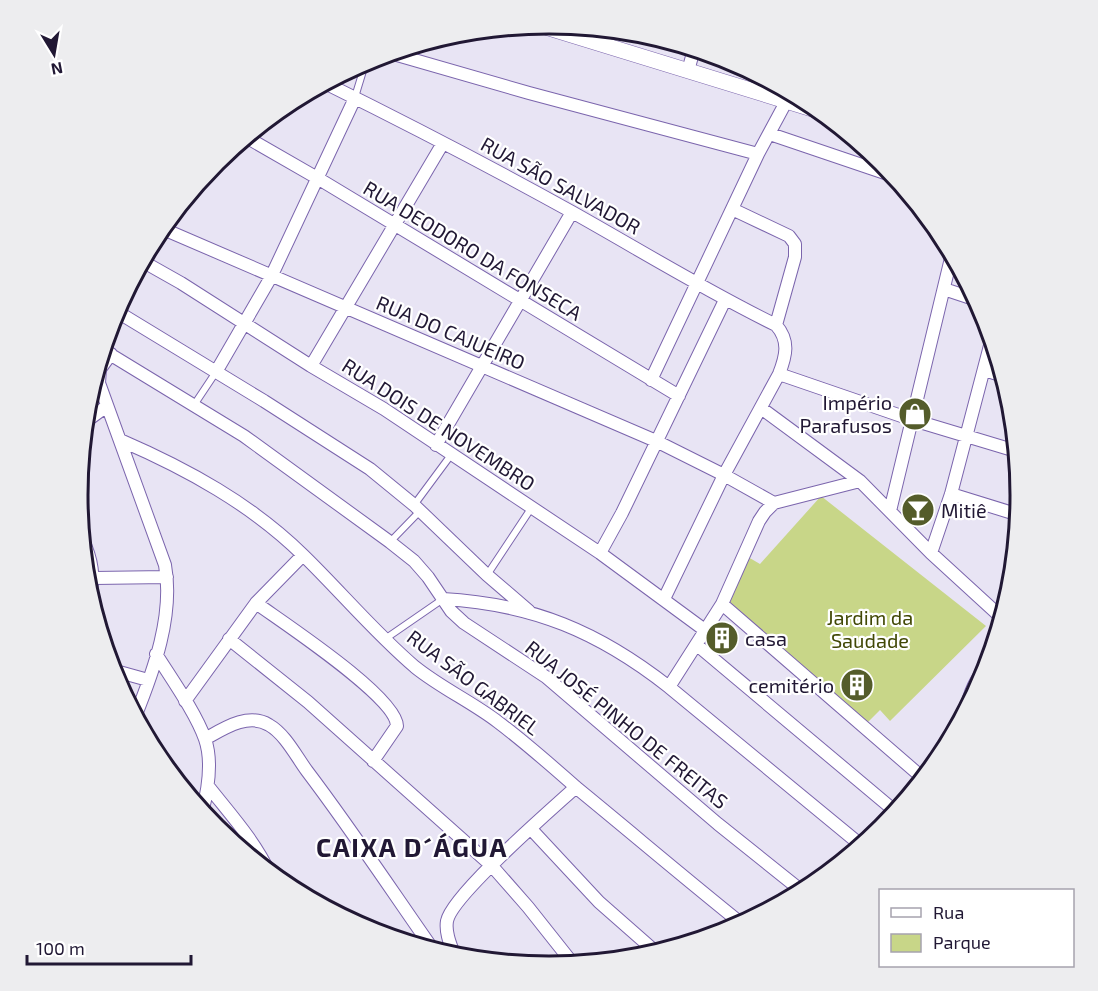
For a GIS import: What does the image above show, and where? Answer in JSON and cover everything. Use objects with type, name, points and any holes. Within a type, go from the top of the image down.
[{"type":"street","points":[[570,35],[792,103]]},
{"type":"street","points":[[688,71],[692,57]]},
{"type":"street","points":[[406,58],[758,154]]},
{"type":"street","name":"RUA SÃO SALVADOR","points":[[334,88],[443,142],[572,212],[697,285],[776,325]]},
{"type":"street","points":[[216,372],[246,324],[271,277],[319,179],[355,98]]},
{"type":"street","points":[[651,380],[758,154],[786,102]]},
{"type":"street","points":[[770,134],[874,169]]},
{"type":"street","name":"RUA DEODORO DA FONSECA","points":[[254,142],[679,396]]},
{"type":"street","points":[[311,366],[443,142]]},
{"type":"street","points":[[664,599],[724,475],[779,374],[786,356],[782,332],[776,325],[795,257],[795,244],[789,236],[732,209]]},
{"type":"street","points":[[436,445],[572,212]]},
{"type":"street","name":"RUA DO CAJUEIRO","points":[[171,232],[656,441],[774,503]]},
{"type":"street","name":"RUA DOIS DE NOVEMBRO","points":[[150,266],[384,409],[600,553],[705,631]]},
{"type":"street","points":[[890,511],[949,267]]},
{"type":"street","points":[[944,289],[964,296]]},
{"type":"street","points":[[600,553],[622,513],[725,300]]},
{"type":"street","points":[[124,316],[370,470],[417,508],[528,611]]},
{"type":"street","name":"RUA JOSÉ PINHO DE FREITAS","points":[[110,354],[244,436],[390,542],[414,561],[451,611],[464,623],[546,677],[718,824],[795,885]]},
{"type":"street","points":[[930,553],[951,494],[988,355]]},
{"type":"street","points":[[985,370],[993,373]]},
{"type":"street","points":[[779,374],[913,420],[1007,448]]},
{"type":"street","points":[[102,385],[107,406],[159,547],[167,577],[169,595],[167,613],[139,705]]},
{"type":"street","points":[[96,414],[107,406]]},
{"type":"street","points":[[761,408],[860,481],[930,553],[995,612]]},
{"type":"street","name":"RUA SÃO GABRIEL","points":[[120,440],[154,455],[234,500],[272,528],[303,555],[385,639],[417,668],[441,686],[497,720],[734,917]]},
{"type":"street","points":[[669,687],[722,604],[765,512],[774,503],[860,481]]},
{"type":"street","points":[[951,494],[1009,512]]},
{"type":"street","points":[[185,701],[256,603],[303,555]]},
{"type":"street","points":[[96,582],[167,577]]},
{"type":"street","points":[[443,599],[490,603],[528,611],[571,626],[603,641],[637,662],[669,687],[855,840]]},
{"type":"street","points":[[256,603],[358,677],[395,715],[397,726],[373,761]]},
{"type":"street","points":[[722,604],[917,773]]},
{"type":"street","points":[[230,639],[308,702],[492,866],[568,956]]},
{"type":"street","points":[[697,645],[889,806]]},
{"type":"street","points":[[156,654],[205,739],[208,786],[205,802]]},
{"type":"street","points":[[124,674],[148,681]]},
{"type":"street","points":[[205,739],[240,722],[258,720],[269,725],[280,735],[321,789],[426,940]]},
{"type":"street","points":[[208,786],[260,855]]},
{"type":"street","points":[[452,946],[447,930],[450,914],[459,900],[576,787]]},
{"type":"street","points":[[531,829],[599,902],[649,946]]},
{"type":"lane","points":[[355,98],[362,75]]},
{"type":"lane","points":[[194,405],[216,372]]},
{"type":"lane","points":[[390,542],[417,508],[451,455]]},
{"type":"lane","points":[[487,575],[532,507]]},
{"type":"lane","points":[[385,639],[443,599]]},
{"type":"green space","name":"Jardim da Saudade","points":[[821,496],[986,626],[890,721],[880,710],[867,723],[729,604],[748,557],[760,564]]},
{"type":"place","name":"Império Parafusos","points":[[915,414]]},
{"type":"place","name":"Mitiê","points":[[918,510]]},
{"type":"place","name":"casa","points":[[722,638]]},
{"type":"place","name":"cemitério","points":[[857,685]]},
{"type":"district","name":"CAIXA D´ÁGUA","points":[[412,846]]}]
